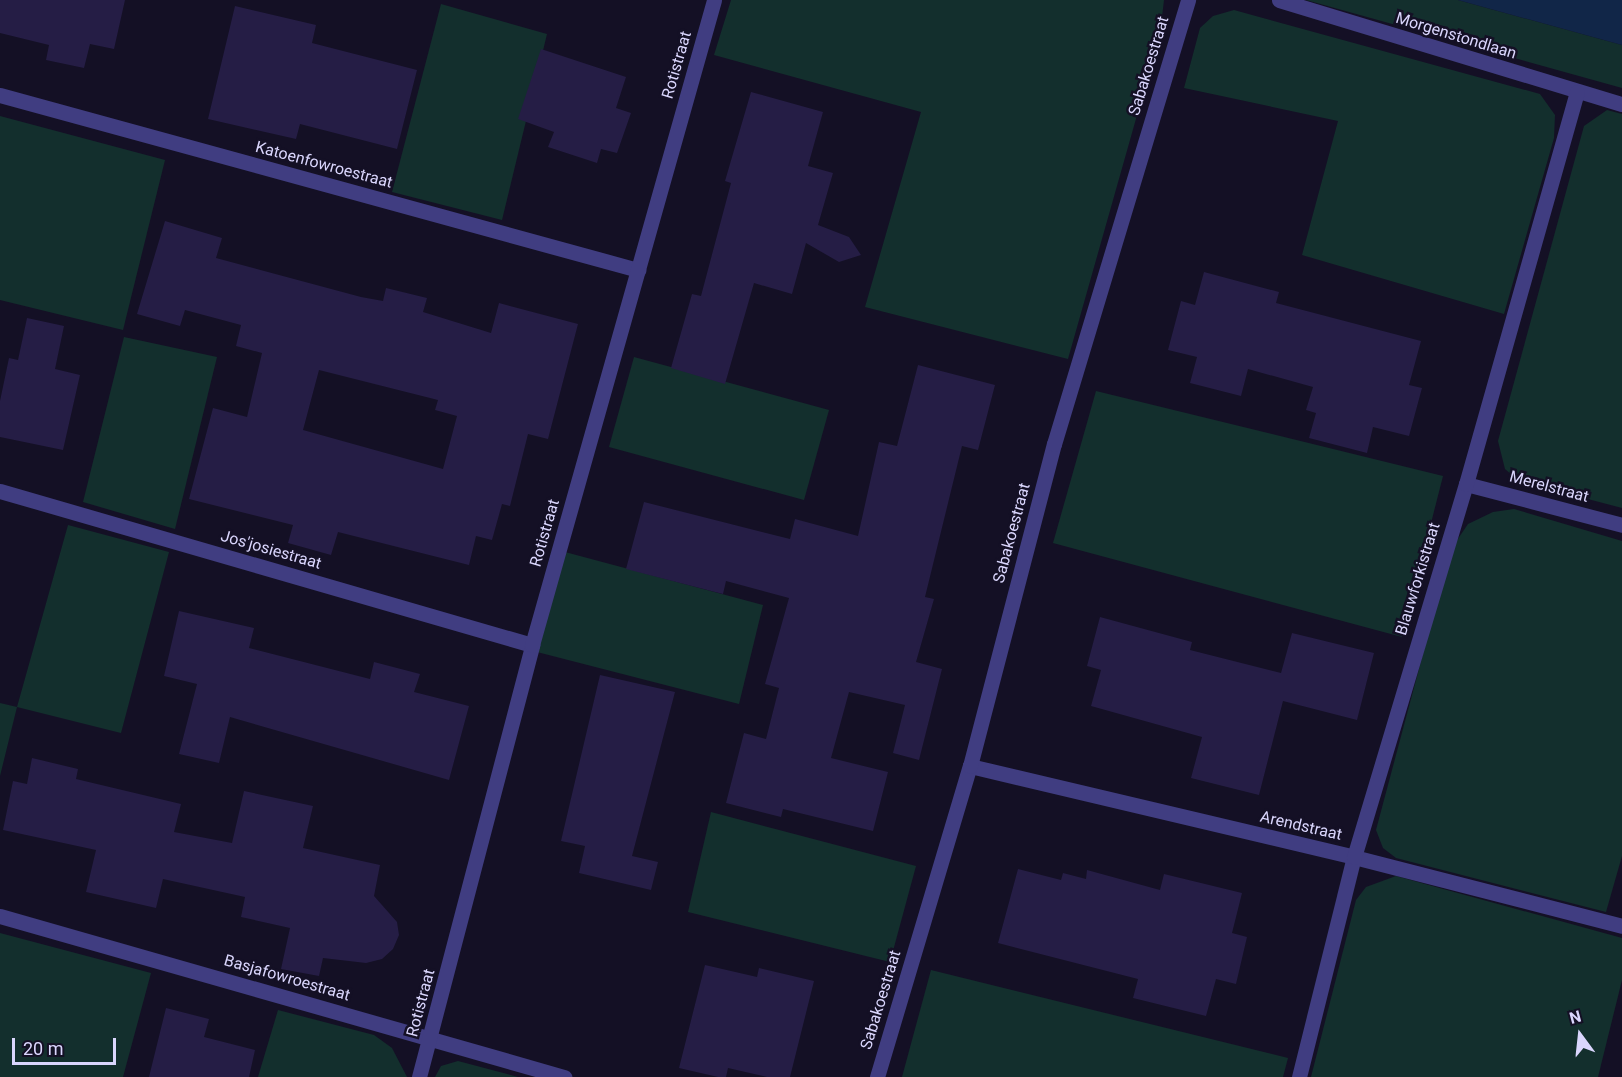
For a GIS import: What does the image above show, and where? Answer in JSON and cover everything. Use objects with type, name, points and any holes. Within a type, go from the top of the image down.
[{"type":"street","name":"Rotistraat","points":[[418,1077],[431,1037],[532,645],[714,0]]},
{"type":"street","name":"Sabakoestraat","points":[[877,1077],[970,766],[1054,444],[1188,0]]},
{"type":"street","name":"Morgenstondlaan","points":[[1279,0],[1622,105]]},
{"type":"street","name":"Blauwforkistraat","points":[[1299,1077],[1354,857],[1466,484],[1577,92]]},
{"type":"street","name":"Katoenfowroestraat","points":[[0,95],[638,270]]},
{"type":"street","name":"Merelstraat","points":[[1466,484],[1622,525]]},
{"type":"street","name":"Jos'josiestraat","points":[[0,491],[532,645]]},
{"type":"street","name":"Arendstraat","points":[[970,766],[1354,857],[1622,926]]},
{"type":"street","name":"Basjafowroestraat","points":[[0,916],[431,1037],[564,1077]]},
{"type":"green space","points":[[731,0],[1164,0],[1160,34],[1068,359],[865,307],[921,112],[714,55]]},
{"type":"green space","points":[[1306,0],[1458,0],[1622,45],[1622,88]]},
{"type":"green space","points":[[441,4],[547,34],[502,220],[392,192]]},
{"type":"green space","points":[[1234,10],[1540,94],[1555,115],[1554,138],[1504,314],[1302,255],[1338,121],[1184,88],[1200,28],[1213,16]]},
{"type":"green space","points":[[1607,110],[1622,114],[1622,508],[1519,481],[1505,469],[1498,441],[1584,126]]},
{"type":"green space","points":[[0,116],[165,160],[123,330],[0,300]]},
{"type":"green space","points":[[124,337],[217,357],[175,529],[83,502]]},
{"type":"green space","points":[[634,357],[829,410],[804,500],[609,447]]},
{"type":"green space","points":[[1096,391],[1443,476],[1402,637],[1053,543]]},
{"type":"green space","points":[[1514,509],[1622,541],[1622,856],[1606,912],[1396,858],[1383,848],[1376,830],[1451,549],[1468,524],[1493,512]]},
{"type":"green space","points":[[68,525],[169,552],[121,733],[17,707]]},
{"type":"green space","points":[[565,552],[763,605],[739,704],[537,652]]},
{"type":"green space","points":[[0,703],[17,707],[0,776]]},
{"type":"green space","points":[[711,812],[916,866],[890,962],[688,912]]},
{"type":"green space","points":[[1396,876],[1622,938],[1622,980],[1598,1077],[1311,1077],[1356,900],[1366,887]]},
{"type":"green space","points":[[0,933],[151,973],[123,1077],[0,1077]]},
{"type":"green space","points":[[931,970],[1288,1058],[1283,1077],[902,1077]]},
{"type":"green space","points":[[278,1010],[374,1035],[392,1048],[407,1077],[258,1077]]},
{"type":"green space","points":[[458,1061],[518,1077],[435,1077],[441,1066]]},
{"type":"water","points":[[1458,0],[1622,0],[1622,45]]},
{"type":"building","points":[[0,0],[125,0],[114,49],[90,44],[84,68],[46,60],[49,45],[0,33]]},
{"type":"building","points":[[235,6],[316,25],[312,43],[417,70],[397,149],[300,124],[296,139],[208,119]]},
{"type":"building","points":[[541,49],[626,77],[616,108],[631,113],[617,153],[601,149],[597,163],[548,147],[554,132],[518,119]]},
{"type":"building","points":[[751,92],[823,112],[808,166],[833,173],[818,225],[849,237],[861,255],[839,262],[806,243],[792,294],[754,283],[725,384],[671,368],[692,294],[701,296],[731,183],[725,181]]},
{"type":"building","points":[[165,221],[222,238],[216,258],[361,297],[383,301],[386,288],[427,298],[423,312],[491,333],[499,303],[578,324],[548,439],[528,434],[510,506],[502,504],[492,540],[476,536],[469,565],[338,532],[331,555],[288,543],[293,525],[189,499],[213,408],[247,417],[262,353],[236,346],[241,325],[185,310],[180,326],[137,314]],"holes":[[[319,370],[438,400],[435,410],[457,416],[443,469],[303,430]]]},
{"type":"building","points":[[1204,272],[1279,292],[1276,303],[1421,341],[1409,385],[1422,388],[1409,436],[1373,427],[1367,453],[1309,438],[1316,413],[1306,410],[1313,387],[1248,369],[1241,396],[1190,383],[1197,357],[1168,350],[1181,301],[1195,305]]},
{"type":"building","points":[[27,318],[64,326],[55,369],[80,375],[63,450],[0,437],[0,401],[9,358],[18,360]]},
{"type":"building","points":[[918,365],[995,385],[978,450],[962,446],[925,597],[934,599],[916,662],[942,669],[919,760],[893,753],[905,705],[849,692],[831,758],[888,772],[873,831],[783,809],[781,817],[726,803],[744,733],[766,739],[779,688],[765,684],[789,598],[726,581],[723,594],[626,569],[644,502],[790,539],[795,519],[858,536],[879,442],[897,446]]},
{"type":"building","points":[[179,611],[254,628],[249,648],[370,679],[374,662],[420,674],[414,692],[469,706],[449,780],[230,717],[219,763],[179,754],[197,684],[164,676]]},
{"type":"building","points":[[1100,617],[1192,642],[1190,650],[1281,673],[1292,633],[1374,653],[1357,720],[1283,701],[1259,795],[1191,778],[1202,737],[1091,706],[1101,670],[1087,666]]},
{"type":"building","points":[[600,675],[675,692],[632,856],[658,862],[651,890],[579,873],[585,846],[561,841]]},
{"type":"building","points":[[32,758],[78,769],[76,779],[181,804],[174,832],[232,843],[244,791],[313,806],[303,848],[380,865],[374,896],[397,922],[399,935],[393,949],[382,959],[366,963],[323,958],[319,976],[281,969],[290,928],[241,917],[245,897],[163,879],[156,908],[86,892],[96,850],[3,830],[13,781],[27,784]]},
{"type":"building","points":[[1018,869],[1061,880],[1063,873],[1086,879],[1087,870],[1160,890],[1164,874],[1242,893],[1232,933],[1247,937],[1236,984],[1216,979],[1206,1016],[1133,998],[1138,979],[998,943]]},
{"type":"building","points":[[705,965],[757,977],[759,968],[814,981],[790,1077],[767,1077],[728,1068],[726,1077],[718,1077],[679,1068]]},
{"type":"building","points":[[166,1008],[209,1019],[204,1037],[255,1050],[249,1077],[149,1077]]}]
